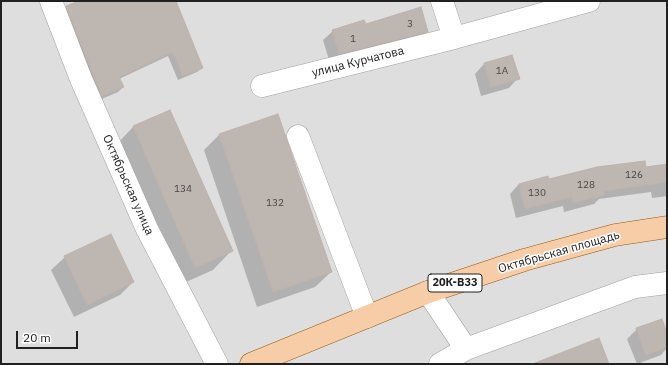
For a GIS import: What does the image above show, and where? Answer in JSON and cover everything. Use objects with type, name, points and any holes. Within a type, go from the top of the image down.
[{"type":"main road","name":"Октябрьская площадь","points":[[251,364],[428,292],[524,260],[615,235],[667,227]]},
{"type":"street","name":"Октябрьская улица","points":[[51,1],[81,79],[148,229],[217,364]]},
{"type":"street","points":[[442,1],[454,38]]},
{"type":"street","name":"улица Курчатова","points":[[262,86],[454,38],[589,1]]},
{"type":"street","points":[[298,136],[367,317]]},
{"type":"street","points":[[440,364],[466,350],[635,286],[667,282]]},
{"type":"street","points":[[428,292],[466,350]]},
{"type":"shaded area","points":[[1,1],[667,1],[667,364],[1,364]]},
{"type":"building","points":[[79,1],[176,1],[203,68],[183,76],[173,52],[119,77],[124,87],[102,96],[66,6]]},
{"type":"building","points":[[421,7],[428,32],[339,54],[332,30],[364,20],[366,24]]},
{"type":"building","points":[[512,55],[520,79],[491,87],[484,63]]},
{"type":"building","points":[[170,110],[233,251],[195,268],[133,126]]},
{"type":"building","points":[[278,114],[332,272],[273,292],[219,134]]},
{"type":"building","points":[[645,161],[646,167],[667,164],[667,182],[604,191],[605,195],[573,203],[572,197],[525,209],[519,184],[548,176],[549,179],[597,167]]},
{"type":"building","points":[[111,234],[134,282],[87,305],[64,256]]},
{"type":"building","points":[[662,319],[667,333],[667,347],[646,355],[636,328]]},
{"type":"building","points":[[599,338],[609,364],[535,364],[535,363]]}]
